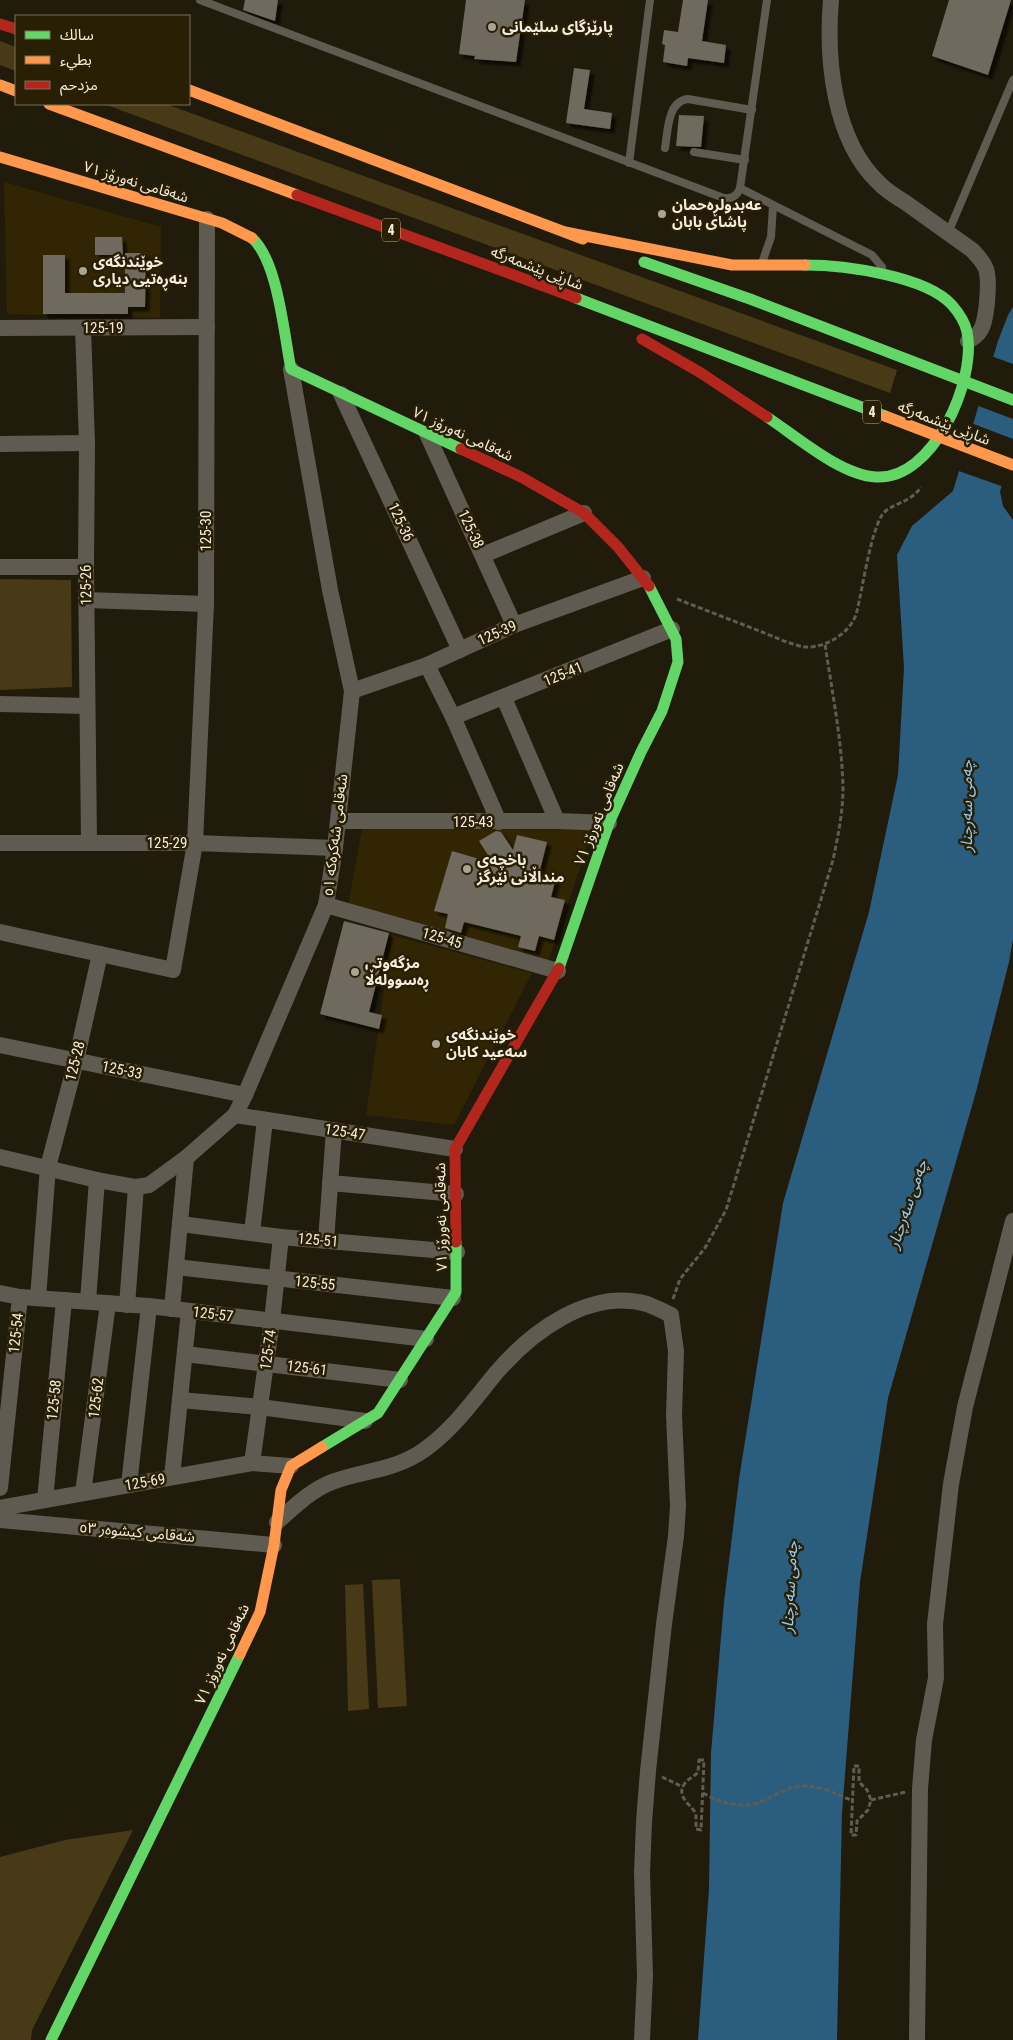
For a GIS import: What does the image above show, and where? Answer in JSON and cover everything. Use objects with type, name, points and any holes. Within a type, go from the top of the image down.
[{"type":"main road","points":[[0,24],[15,29]]},
{"type":"main road","points":[[0,85],[15,92]]},
{"type":"main road","points":[[190,90],[642,261],[750,299],[1013,400]]},
{"type":"main road","name":"شاڕێی پێشمەرگە","points":[[52,105],[544,286],[1013,465]]},
{"type":"main road","name":"شەقامی نەورۆز ٧١","points":[[0,157],[207,219],[250,237],[262,250],[272,273],[291,369],[521,477],[584,513],[618,547],[647,583],[672,629],[678,650],[678,662],[662,711],[609,823],[558,971],[455,1149],[456,1292],[378,1413],[291,1466],[281,1490],[274,1545],[260,1612],[51,2040]]},
{"type":"main road","points":[[544,286],[713,380],[817,452],[848,468],[881,478],[894,476],[914,467],[924,458],[935,442],[951,411],[966,372],[968,342],[962,321],[952,304],[919,284],[862,270],[826,266],[759,267],[732,265],[565,232]]},
{"type":"street","points":[[831,0],[829,25],[832,77],[845,129],[859,158],[879,184],[980,257],[986,268],[988,276],[983,325],[980,332],[968,342]]},
{"type":"street","name":"125-30","points":[[100,954],[174,970],[195,843],[206,604],[207,219]]},
{"type":"street","name":"125-19","points":[[0,328],[207,327]]},
{"type":"street","name":"125-26","points":[[83,328],[87,444],[86,600],[89,843]]},
{"type":"street","name":"شەقامی شەکرەکە ٥١","points":[[0,1157],[97,1180],[136,1186],[148,1185],[186,1158],[234,1115],[245,1095],[326,905],[335,848],[352,691],[330,590],[291,369]]},
{"type":"street","name":"125-36","points":[[341,394],[460,650]]},
{"type":"street","name":"125-38","points":[[427,434],[514,625]]},
{"type":"street","points":[[0,444],[87,444]]},
{"type":"street","points":[[483,555],[584,513]]},
{"type":"street","points":[[0,567],[86,567]]},
{"type":"street","name":"125-39","points":[[352,691],[426,665],[514,625],[647,583]]},
{"type":"street","points":[[86,600],[206,604]]},
{"type":"street","name":"125-41","points":[[453,717],[672,629]]},
{"type":"street","points":[[426,665],[453,717],[499,822]]},
{"type":"street","points":[[504,698],[557,821]]},
{"type":"street","points":[[0,704],[87,706]]},
{"type":"street","name":"125-43","points":[[338,821],[557,821],[609,823]]},
{"type":"street","name":"125-29","points":[[0,843],[195,843],[335,848]]},
{"type":"street","name":"125-45","points":[[326,905],[558,971]]},
{"type":"street","points":[[0,932],[100,954]]},
{"type":"street","name":"125-28","points":[[38,1298],[48,1167],[76,1061],[100,954]]},
{"type":"street","name":"125-33","points":[[0,1045],[245,1095]]},
{"type":"street","name":"125-47","points":[[234,1115],[455,1149]]},
{"type":"street","points":[[252,1233],[265,1120]]},
{"type":"street","points":[[326,1241],[334,1130]]},
{"type":"street","points":[[172,1309],[186,1158]]},
{"type":"street","points":[[88,1301],[97,1180]]},
{"type":"street","points":[[330,1183],[456,1194]]},
{"type":"street","points":[[127,1304],[136,1186]]},
{"type":"street","points":[[917,2040],[920,1789],[924,1740],[936,1678],[935,1624],[957,1445],[973,1369],[1013,1220]]},
{"type":"street","name":"125-51","points":[[181,1224],[281,1237],[457,1252]]},
{"type":"street","name":"125-74","points":[[252,1463],[272,1321],[281,1237]]},
{"type":"street","name":"125-55","points":[[176,1267],[453,1298]]},
{"type":"street","name":"125-57","points":[[0,1294],[149,1306],[426,1339]]},
{"type":"street","name":"125-54","points":[[0,1488],[20,1297]]},
{"type":"street","name":"125-58","points":[[44,1500],[64,1300]]},
{"type":"street","points":[[277,1522],[303,1500],[330,1483],[345,1477],[381,1470],[400,1463],[434,1442],[449,1429],[516,1351],[560,1319],[584,1307],[615,1301],[647,1304],[671,1315],[676,1350],[674,1415],[678,1506],[648,1771],[642,1873],[645,1976],[642,2040]]},
{"type":"street","name":"125-62","points":[[83,1493],[108,1303]]},
{"type":"street","points":[[129,1485],[149,1306]]},
{"type":"street","points":[[172,1478],[189,1311]]},
{"type":"street","name":"125-61","points":[[185,1354],[400,1380]]},
{"type":"street","points":[[180,1400],[260,1407],[365,1421]]},
{"type":"street","name":"125-69","points":[[0,1508],[252,1463],[291,1466]]},
{"type":"street","name":"شەقامی کیشوەر ٥٣","points":[[0,1520],[274,1545]]},
{"type":"lane","points":[[200,0],[725,198],[734,196],[740,188],[767,0]]},
{"type":"lane","points":[[629,163],[650,0]]},
{"type":"lane","points":[[948,233],[1013,80]]},
{"type":"lane","points":[[665,148],[671,112],[679,102],[688,99],[752,110]]},
{"type":"lane","points":[[694,152],[744,160]]},
{"type":"lane","points":[[740,188],[872,255],[881,264],[885,276]]},
{"type":"lane","points":[[759,267],[772,237],[773,206]]},
{"type":"path","points":[[647,583],[785,641],[805,646],[825,644],[843,634],[855,618],[881,516],[887,509],[905,502],[916,493],[922,483]]},
{"type":"path","points":[[671,1315],[673,1296],[680,1279],[705,1248],[726,1210],[833,860],[840,825],[843,790],[841,754],[825,644]]},
{"type":"path","points":[[699,1760],[704,1760],[701,1830],[696,1829],[696,1814],[684,1801],[683,1787],[688,1780],[696,1775],[699,1760]]},
{"type":"path","points":[[854,1766],[859,1766],[859,1782],[867,1790],[870,1800],[868,1810],[857,1822],[856,1835],[851,1835],[854,1766]]},
{"type":"path","points":[[648,1771],[683,1787]]},
{"type":"path","points":[[703,1793],[723,1802],[743,1805],[757,1803],[792,1788],[812,1786],[831,1791],[852,1801]]},
{"type":"path","points":[[870,1800],[920,1789]]},
{"type":"shaded area","points":[[0,41],[15,47],[15,71],[0,65]]},
{"type":"shaded area","points":[[107,105],[169,105],[897,370],[890,393]]},
{"type":"shaded area","name":"خوێندنگەی بنەڕەتیی دیاری","points":[[4,182],[161,227],[160,318],[7,314]]},
{"type":"shaded area","points":[[0,579],[71,580],[72,687],[0,690]]},
{"type":"shaded area","name":"باخچەی منداڵانی نێرگز","points":[[362,828],[593,830],[548,962],[348,907]]},
{"type":"shaded area","name":"خوێندنگەی سەعید کابان","points":[[392,935],[532,973],[454,1125],[366,1115]]},
{"type":"shaded area","points":[[400,1579],[407,1706],[378,1708],[372,1580]]},
{"type":"shaded area","points":[[363,1584],[369,1709],[348,1711],[345,1585]]},
{"type":"shaded area","points":[[133,1830],[32,2030],[31,2040],[0,2040],[0,1857],[65,1840]]},
{"type":"water","name":"چەمی سەرچنار","points":[[1013,307],[1013,456],[1000,491],[1003,506],[1013,520],[1013,939],[1009,962],[976,1092],[888,1398],[860,1582],[842,1813],[837,2040],[698,2040],[709,1889],[711,1753],[724,1602],[739,1479],[783,1203],[869,912],[898,775],[904,668],[897,555],[912,526],[953,491],[998,341]]},
{"type":"pier","points":[[991,356],[1013,364],[1013,419],[976,405]]},
{"type":"pier","points":[[971,423],[1013,439],[1013,463],[1004,487],[956,470]]},
{"type":"building","points":[[245,0],[278,0],[275,21],[243,10]]},
{"type":"building","name":"پارێزگای سلێمانی","points":[[466,0],[525,0],[516,62],[474,59],[475,56],[459,54]]},
{"type":"building","points":[[683,0],[708,0],[702,41],[726,45],[724,63],[688,58],[687,66],[663,62],[665,45],[662,44],[664,30],[678,32]]},
{"type":"building","points":[[949,0],[1011,0],[988,75],[932,56]]},
{"type":"building","points":[[574,68],[590,70],[584,109],[612,113],[610,129],[566,123]]},
{"type":"building","points":[[679,115],[704,116],[701,147],[676,146]]},
{"type":"building","points":[[95,237],[122,237],[123,255],[95,255]]},
{"type":"building","points":[[125,253],[146,253],[145,307],[128,307],[128,314],[43,314],[43,255],[65,255],[65,293],[125,293]]},
{"type":"building","points":[[496,831],[501,832],[513,850],[517,835],[547,842],[539,874],[556,878],[551,897],[565,900],[554,940],[539,936],[535,951],[518,947],[521,936],[464,922],[461,933],[445,928],[448,914],[434,911],[452,851],[493,863],[479,841]]},
{"type":"building","name":"مزگەوتی ڕەسوولەڵا","points":[[344,921],[389,933],[369,1012],[382,1015],[379,1029],[320,1014]]},
{"type":"traffic: fast","points":[[252,238],[261,249],[274,281],[291,369],[461,449]]},
{"type":"traffic: fast","points":[[644,262],[750,299],[1013,400]]},
{"type":"traffic: fast","points":[[767,417],[833,462],[848,469],[862,475],[876,477],[897,474],[916,463],[932,446],[947,424],[958,400],[965,375],[968,352],[966,328],[955,308],[940,295],[924,287],[883,274],[841,267],[805,265]]},
{"type":"traffic: fast","points":[[576,298],[885,416]]},
{"type":"traffic: fast","points":[[559,968],[609,823],[662,711],[678,662],[676,639],[649,586]]},
{"type":"traffic: fast","points":[[322,1447],[378,1413],[456,1292],[456,1242]]},
{"type":"traffic: fast","points":[[51,2040],[240,1654]]},
{"type":"traffic: slow","points":[[0,85],[15,91]]},
{"type":"traffic: slow","points":[[190,90],[583,239]]},
{"type":"traffic: slow","points":[[52,105],[297,195]]},
{"type":"traffic: slow","points":[[0,157],[222,223],[252,238]]},
{"type":"traffic: slow","points":[[565,232],[732,265],[805,265]]},
{"type":"traffic: slow","points":[[885,416],[1013,465]]},
{"type":"traffic: slow","points":[[240,1654],[260,1612],[274,1545],[281,1490],[291,1466],[322,1447]]},
{"type":"traffic: jam","points":[[0,24],[15,29]]},
{"type":"traffic: jam","points":[[297,195],[576,298]]},
{"type":"traffic: jam","points":[[642,339],[701,373],[767,417]]},
{"type":"traffic: jam","points":[[461,449],[521,477],[584,513],[618,547],[649,586]]},
{"type":"traffic: jam","points":[[456,1242],[455,1149],[559,968]]},
{"type":"place","name":"پارێزگای سلێمانی","points":[[492,27]]},
{"type":"place","name":"عەبدولڕەحمان پاشای بابان","points":[[662,214]]},
{"type":"place","name":"خوێندنگەی بنەڕەتیی دیاری","points":[[83,271]]},
{"type":"place","name":"باخچەی منداڵانی نێرگز","points":[[467,869]]},
{"type":"place","name":"مزگەوتی ڕەسوولەڵا","points":[[355,972]]},
{"type":"place","name":"خوێندنگەی سەعید کابان","points":[[436,1044]]}]
